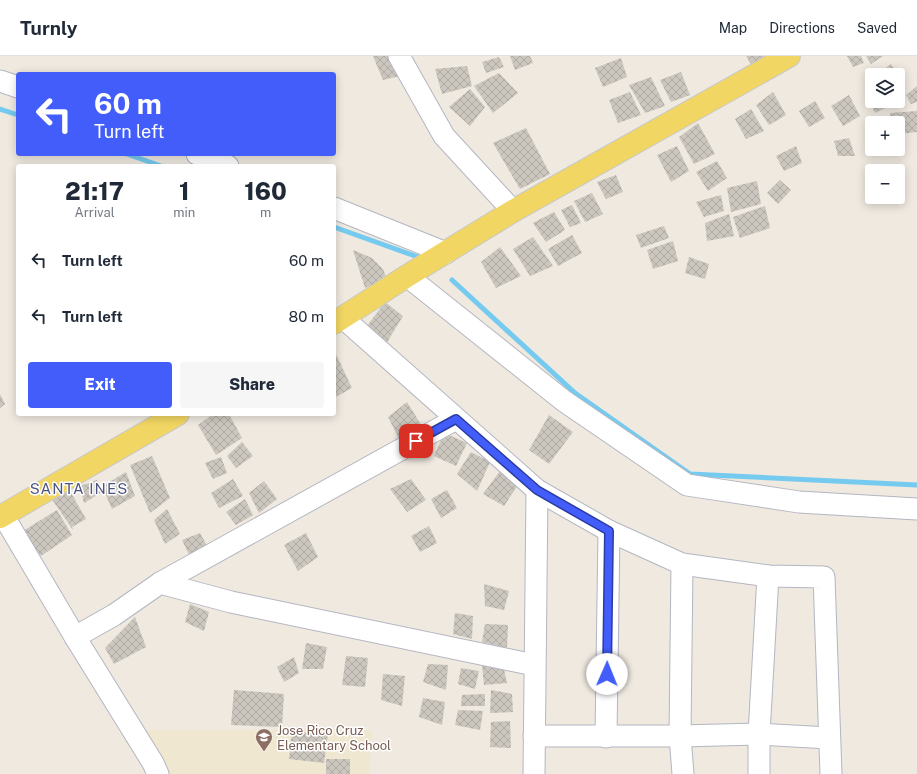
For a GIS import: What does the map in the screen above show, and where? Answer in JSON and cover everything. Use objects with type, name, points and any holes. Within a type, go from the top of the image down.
[{"type":"main road","points":[[338,321],[407,276],[513,211],[789,56]]},
{"type":"main road","points":[[2,516],[175,416]]},
{"type":"street","points":[[399,56],[444,136],[513,211]]},
{"type":"street","points":[[0,80],[16,86]]},
{"type":"street","points":[[201,156],[223,164]]},
{"type":"street","points":[[336,209],[446,253]]},
{"type":"street","points":[[407,276],[564,401],[687,485],[799,502],[917,509]]},
{"type":"street","points":[[338,321],[456,419],[537,490],[609,531],[682,564],[768,576],[824,577],[831,774]]},
{"type":"street","points":[[75,637],[114,615],[160,583],[456,419]]},
{"type":"street","points":[[534,774],[537,490]]},
{"type":"street","points":[[2,516],[153,763],[158,774]]},
{"type":"street","points":[[606,737],[609,531]]},
{"type":"street","points":[[682,564],[680,736],[683,774]]},
{"type":"street","points":[[759,774],[759,734],[768,576]]},
{"type":"street","points":[[160,583],[231,602],[534,665]]},
{"type":"street","points":[[534,736],[606,737],[759,734],[829,738]]},
{"type":"shaded area","name":"Jose Rico Cruz Elementary School","points":[[146,730],[372,730],[369,774],[169,774]]},
{"type":"building","points":[[373,56],[394,56],[404,75],[383,80]]},
{"type":"building","points":[[510,56],[530,56],[533,63],[515,70]]},
{"type":"building","points":[[746,56],[771,56],[752,66]]},
{"type":"building","points":[[847,56],[861,56],[864,63],[853,67]]},
{"type":"building","points":[[866,56],[883,56],[871,64]]},
{"type":"building","points":[[499,57],[504,67],[486,73],[482,62]]},
{"type":"building","points":[[621,58],[627,77],[603,87],[595,68]]},
{"type":"building","points":[[891,64],[894,68],[886,68]]},
{"type":"building","points":[[467,66],[472,86],[442,94],[435,69]]},
{"type":"building","points":[[681,72],[690,95],[671,102],[660,80]]},
{"type":"building","points":[[499,73],[518,93],[493,113],[474,86]]},
{"type":"building","points":[[651,77],[665,106],[645,113],[629,85]]},
{"type":"building","points":[[917,86],[917,102],[911,104],[906,95]]},
{"type":"building","points":[[470,89],[485,107],[470,126],[449,107]]},
{"type":"building","points":[[630,92],[641,115],[618,123],[609,100]]},
{"type":"building","points":[[773,92],[786,115],[769,125],[756,105]]},
{"type":"building","points":[[849,95],[860,116],[843,126],[831,106]]},
{"type":"building","points":[[815,101],[825,118],[809,127],[799,111]]},
{"type":"building","points":[[873,108],[885,108],[875,113]]},
{"type":"building","points":[[751,109],[764,131],[746,139],[735,119]]},
{"type":"building","points":[[917,111],[917,132],[905,133],[905,116],[890,116],[890,113]]},
{"type":"building","points":[[698,123],[715,154],[694,164],[679,137]]},
{"type":"building","points":[[526,128],[550,174],[520,189],[493,143]]},
{"type":"building","points":[[849,138],[855,156],[838,156],[834,141]]},
{"type":"building","points":[[677,146],[689,171],[671,182],[657,155]]},
{"type":"building","points":[[796,146],[802,163],[784,171],[776,156]]},
{"type":"building","points":[[717,161],[727,178],[708,191],[696,172]]},
{"type":"building","points":[[616,175],[623,192],[606,199],[597,182]]},
{"type":"building","points":[[780,180],[791,190],[778,204],[767,193]]},
{"type":"building","points":[[757,181],[761,204],[731,212],[727,188]]},
{"type":"building","points":[[592,193],[603,214],[585,222],[574,201]]},
{"type":"building","points":[[721,195],[724,211],[704,217],[696,202]]},
{"type":"building","points":[[572,205],[581,223],[570,227],[561,210]]},
{"type":"building","points":[[765,206],[770,228],[740,238],[733,217]]},
{"type":"building","points":[[554,212],[565,230],[546,242],[533,223]]},
{"type":"building","points":[[729,214],[734,236],[707,241],[705,223]]},
{"type":"building","points":[[664,226],[669,238],[641,248],[636,235]]},
{"type":"building","points":[[572,235],[582,253],[558,266],[548,249]]},
{"type":"building","points":[[533,237],[553,266],[530,276],[513,249]]},
{"type":"building","points":[[673,241],[678,261],[653,269],[647,250]]},
{"type":"building","points":[[500,247],[521,276],[496,288],[481,262]]},
{"type":"building","points":[[353,250],[372,258],[383,269],[387,280],[365,288]]},
{"type":"building","points":[[689,257],[709,264],[705,279],[685,273]]},
{"type":"building","points":[[385,302],[403,316],[386,344],[367,326]]},
{"type":"building","points":[[336,354],[352,388],[336,397]]},
{"type":"building","points":[[0,394],[5,404],[0,408]]},
{"type":"building","points":[[407,402],[425,431],[402,445],[388,417]]},
{"type":"building","points":[[549,415],[573,432],[549,464],[529,450]]},
{"type":"building","points":[[210,416],[230,416],[242,438],[216,455],[198,425]]},
{"type":"building","points":[[444,433],[467,443],[456,466],[434,456]]},
{"type":"building","points":[[242,442],[253,456],[236,468],[227,456]]},
{"type":"building","points":[[471,452],[490,462],[477,491],[457,474]]},
{"type":"building","points":[[152,456],[170,498],[150,513],[130,465]]},
{"type":"building","points":[[221,457],[227,473],[213,479],[205,463]]},
{"type":"building","points":[[500,471],[520,482],[504,506],[483,494]]},
{"type":"building","points":[[126,472],[135,496],[112,509],[104,491],[84,503],[80,486],[97,480],[101,487]]},
{"type":"building","points":[[233,479],[243,496],[219,508],[211,493]]},
{"type":"building","points":[[411,479],[426,500],[407,512],[390,489]]},
{"type":"building","points":[[264,481],[277,499],[259,513],[249,493]]},
{"type":"building","points":[[447,490],[457,508],[441,518],[431,499]]},
{"type":"building","points":[[70,491],[86,519],[72,527],[73,530],[51,498]]},
{"type":"building","points":[[245,499],[253,515],[236,525],[226,512]]},
{"type":"building","points":[[167,509],[180,534],[165,544],[154,520]]},
{"type":"building","points":[[57,510],[72,535],[41,556],[23,531]]},
{"type":"building","points":[[429,526],[437,543],[420,552],[411,536]]},
{"type":"building","points":[[200,533],[211,553],[192,561],[182,540]]},
{"type":"building","points":[[306,533],[318,557],[298,571],[284,545]]},
{"type":"building","points":[[484,584],[509,591],[504,610],[485,606]]},
{"type":"building","points":[[190,604],[209,612],[204,631],[185,622]]},
{"type":"building","points":[[455,613],[473,616],[472,639],[453,634]]},
{"type":"building","points":[[135,617],[146,647],[114,664],[105,648]]},
{"type":"building","points":[[485,624],[508,625],[507,648],[482,642]]},
{"type":"building","points":[[306,643],[327,647],[323,669],[302,669]]},
{"type":"building","points":[[346,656],[368,658],[365,687],[342,685]]},
{"type":"building","points":[[294,657],[299,673],[284,682],[277,667]]},
{"type":"building","points":[[428,664],[448,665],[446,690],[423,682]]},
{"type":"building","points":[[482,665],[503,665],[507,683],[484,685]]},
{"type":"building","points":[[461,668],[479,671],[475,689],[458,684]]},
{"type":"building","points":[[383,674],[405,676],[402,706],[381,700]]},
{"type":"building","points":[[234,690],[284,694],[282,727],[231,725]]},
{"type":"building","points":[[491,690],[512,694],[513,712],[490,713]]},
{"type":"building","points":[[485,694],[485,706],[461,706],[462,695]]},
{"type":"building","points":[[423,698],[445,702],[442,725],[419,717]]},
{"type":"building","points":[[458,710],[483,711],[480,730],[455,725]]},
{"type":"building","points":[[510,721],[511,748],[490,747],[491,722]]},
{"type":"building","points":[[292,731],[328,735],[324,763],[289,759]]},
{"type":"building","points":[[326,759],[350,759],[350,774],[326,774]]},
{"type":"waterway","points":[[0,109],[16,114]]},
{"type":"waterway","points":[[133,156],[155,164]]},
{"type":"waterway","points":[[336,228],[418,257]]},
{"type":"waterway","points":[[452,280],[575,393],[690,474],[917,485]]},
{"type":"place","name":"Jose Rico Cruz Elementary School","points":[[264,752]]},
{"type":"district","name":"SANTA INES","points":[[79,489]]},
{"type":"route","points":[[416,441],[456,419],[537,490],[609,531],[607,674]]}]
